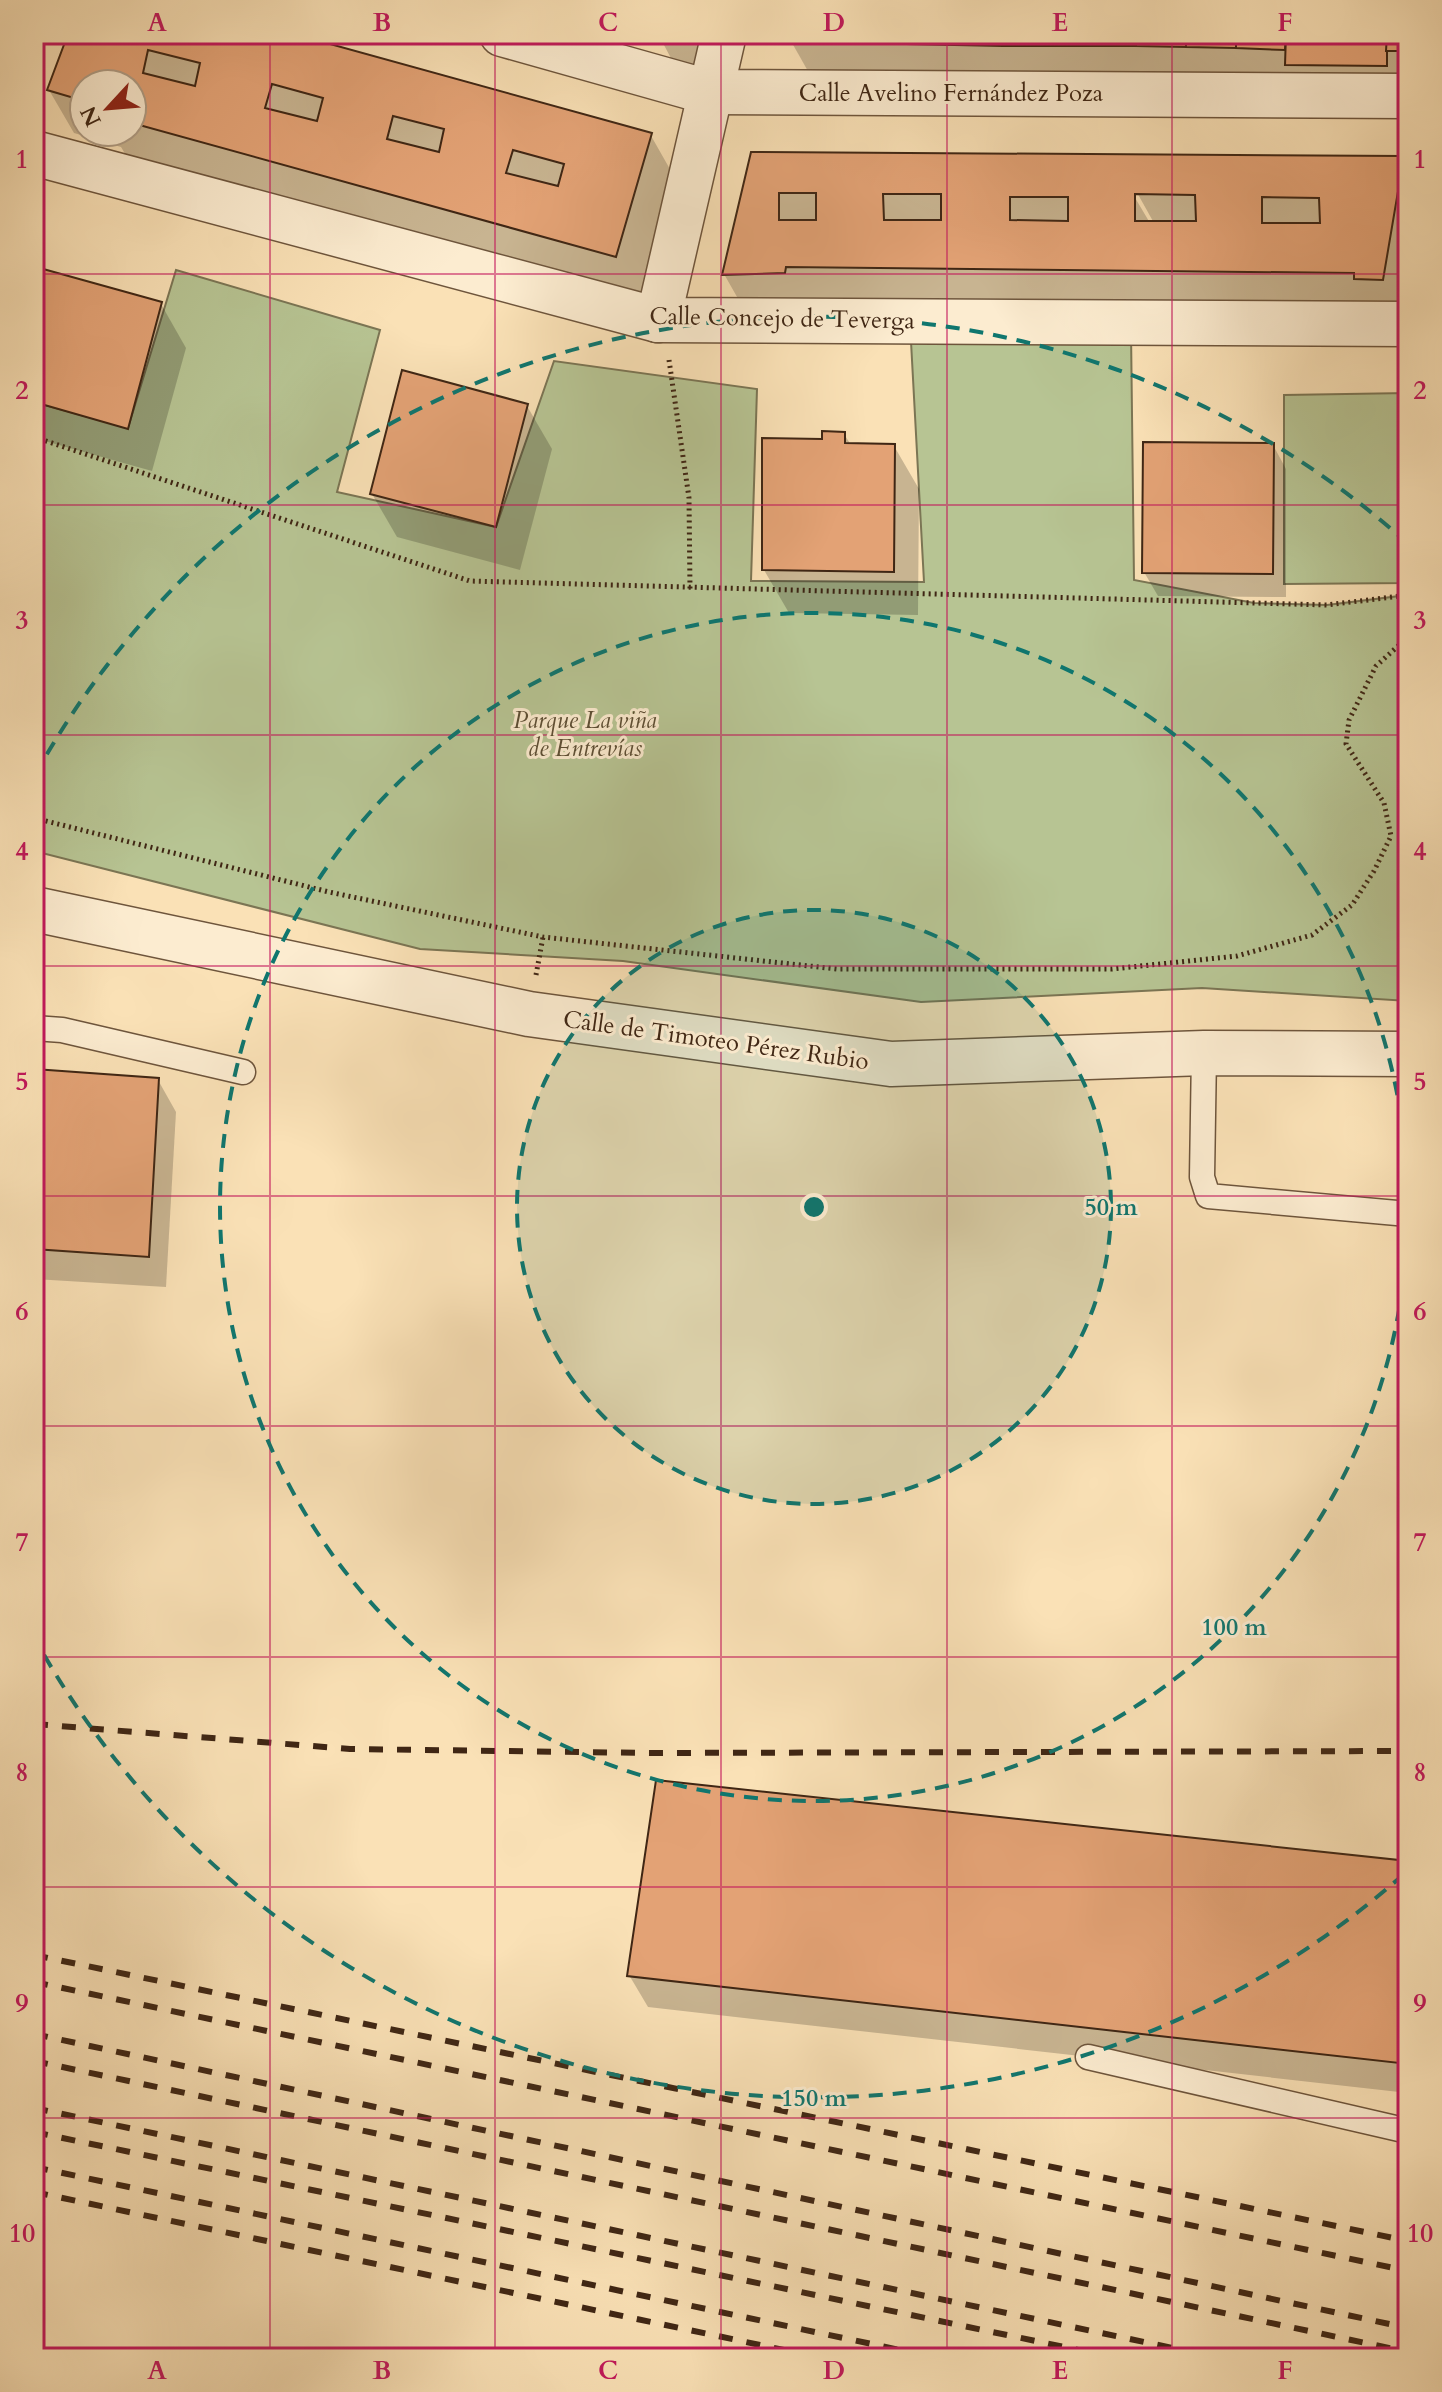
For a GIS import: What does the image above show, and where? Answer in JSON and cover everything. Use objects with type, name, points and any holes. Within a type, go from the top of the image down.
[{"type":"street","name":"Calle Avelino Fernández Poza","points":[[502,34],[708,92],[1408,96]]},
{"type":"street","points":[[658,320],[708,92],[724,34]]},
{"type":"street","name":"Calle Concejo de Teverga","points":[[34,153],[658,320],[1408,324]]},
{"type":"street","name":"Calle de Timoteo Pérez Rubio","points":[[34,909],[529,1014],[891,1064],[1204,1053],[1408,1054]]},
{"type":"lane","points":[[34,1028],[62,1030],[243,1072]]},
{"type":"lane","points":[[1204,1053],[1202,1177],[1208,1196],[1408,1214]]},
{"type":"lane","points":[[1088,2057],[1408,2131]]},
{"type":"path","points":[[658,320],[675,380],[689,498],[690,589]]},
{"type":"path","points":[[34,437],[470,581],[1327,605],[1408,595]]},
{"type":"path","points":[[34,818],[329,892],[558,938],[837,969],[1112,969],[1237,956],[1312,935],[1352,905],[1374,871],[1391,836],[1384,803],[1346,744],[1349,720],[1376,666],[1408,637]]},
{"type":"green space","name":"Parque La viña de Entrevías","points":[[176,270],[380,330],[337,492],[496,527],[554,361],[757,389],[751,581],[924,582],[910,323],[1131,331],[1134,580],[1254,603],[1327,605],[1408,595],[1408,1001],[1202,988],[921,1002],[623,961],[420,949],[34,851],[34,402],[128,428]]},
{"type":"green space","points":[[1408,393],[1408,583],[1284,584],[1284,395]]},
{"type":"building","points":[[68,34],[294,34],[652,133],[616,257],[148,127],[148,74],[195,86],[200,63],[148,50],[144,68],[68,68],[68,96],[47,90]],"holes":[[[272,84],[323,98],[317,121],[265,108]],[[393,116],[444,129],[439,152],[387,139]],[[513,150],[564,164],[558,186],[506,173]]]},
{"type":"building","points":[[786,34],[907,34],[907,44],[795,44]]},
{"type":"building","points":[[907,34],[1002,34],[1002,46],[907,44]]},
{"type":"building","points":[[1002,34],[1051,34],[1051,46],[1002,46]]},
{"type":"building","points":[[1051,34],[1137,34],[1136,46],[1051,46]]},
{"type":"building","points":[[1137,34],[1186,34],[1186,47],[1136,46]]},
{"type":"building","points":[[1186,34],[1236,34],[1236,48],[1186,47]]},
{"type":"building","points":[[1236,34],[1286,34],[1285,50],[1236,48]]},
{"type":"building","points":[[1286,34],[1387,34],[1387,66],[1285,65]]},
{"type":"building","points":[[1387,34],[1408,34],[1408,51],[1386,51]]},
{"type":"building","points":[[751,152],[1404,156],[1383,280],[1354,279],[1354,273],[786,267],[785,273],[722,275]],"holes":[[[779,193],[816,193],[816,220],[779,220]],[[883,194],[941,194],[941,220],[884,220]],[[1135,194],[1195,195],[1196,221],[1135,221]],[[1010,197],[1068,197],[1068,221],[1010,220]],[[1262,197],[1319,198],[1320,223],[1262,223]]]},
{"type":"building","points":[[36,267],[162,302],[128,429],[34,402]]},
{"type":"building","points":[[402,370],[528,404],[496,527],[370,494]]},
{"type":"building","points":[[822,431],[845,432],[845,443],[895,444],[894,572],[762,570],[762,438],[822,439]]},
{"type":"building","points":[[1143,442],[1274,443],[1273,574],[1142,573]]},
{"type":"building","points":[[34,1069],[159,1078],[149,1257],[34,1249]]},
{"type":"building","points":[[656,1780],[1408,1861],[1408,2064],[627,1976]]},
{"type":"railway","points":[[34,1724],[350,1749],[651,1753],[1408,1751]]},
{"type":"railway","points":[[34,1955],[1408,2241]]},
{"type":"railway","points":[[34,1982],[1408,2271]]},
{"type":"railway","points":[[34,2034],[1408,2328]]},
{"type":"railway","points":[[34,2061],[1408,2352]]},
{"type":"railway","points":[[34,2108],[1220,2358]]},
{"type":"railway","points":[[34,2132],[1117,2358]]},
{"type":"railway","points":[[34,2167],[938,2358]]},
{"type":"railway","points":[[34,2192],[822,2358]]}]
